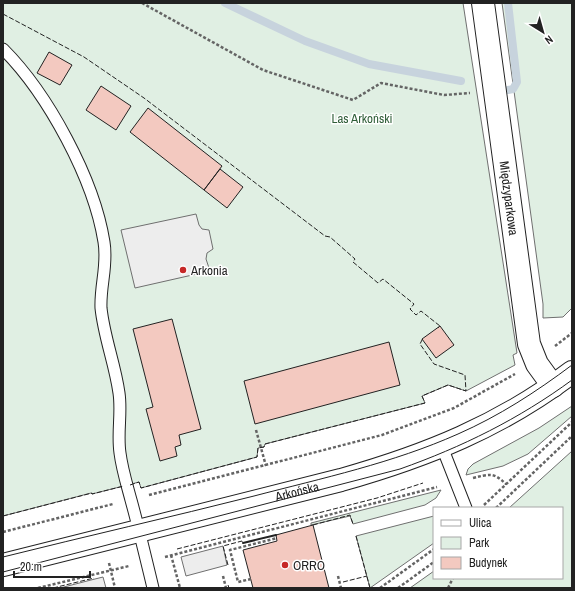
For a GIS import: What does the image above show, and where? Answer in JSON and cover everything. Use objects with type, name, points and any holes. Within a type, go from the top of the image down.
[{"type":"street","name":"Międzyparkowa","points":[[483,3],[521,298],[529,344],[535,361],[566,379]]},
{"type":"street","name":"Arkońska","points":[[3,564],[369,472],[442,447],[498,420],[566,379]]},
{"type":"lane","points":[[3,49],[37,89],[78,161],[94,203],[104,241],[106,262],[101,286],[104,327],[119,391],[120,453],[153,588]]},
{"type":"lane","points":[[442,447],[466,507]]},
{"type":"path","points":[[142,3],[263,70],[353,100],[380,83],[444,95],[495,91]]},
{"type":"path","points":[[3,532],[360,442],[423,421],[486,392],[535,361],[572,333]]},
{"type":"path","points":[[481,507],[572,422]]},
{"type":"path","points":[[256,430],[266,466]]},
{"type":"path","points":[[497,507],[572,436]]},
{"type":"path","points":[[38,588],[171,556],[490,474],[497,476],[506,484]]},
{"type":"path","points":[[95,509],[97,516]]},
{"type":"path","points":[[251,579],[238,582],[230,550],[277,538]]},
{"type":"path","points":[[380,588],[433,550]]},
{"type":"path","points":[[171,556],[180,588]]},
{"type":"path","points":[[398,588],[433,563]]},
{"type":"path","points":[[109,564],[115,588]]},
{"type":"path","points":[[223,576],[226,588]]},
{"type":"path","points":[[338,576],[341,588]]},
{"type":"path","points":[[448,588],[452,579]]},
{"type":"green space","name":"Las Arkoński","points":[[3,3],[463,3],[517,353],[513,355],[515,365],[466,391],[448,385],[422,396],[425,403],[265,444],[264,447],[258,448],[257,457],[141,488],[139,482],[3,516]]},
{"type":"green space","points":[[502,3],[572,3],[572,308],[563,317],[543,318],[543,304]]},
{"type":"green space","points":[[572,406],[572,416],[528,454],[503,466],[466,475],[468,469],[473,464],[539,428]]},
{"type":"green space","points":[[572,451],[572,588],[410,588],[433,572],[433,579],[563,579],[563,507],[510,507]]},
{"type":"green space","points":[[441,490],[436,498],[425,505],[353,524],[350,516],[311,525],[311,523]]},
{"type":"green space","points":[[433,516],[433,544],[370,588],[356,536]]},
{"type":"shaded area","points":[[196,214],[199,225],[202,229],[209,230],[213,249],[207,253],[206,259],[210,271],[135,288],[121,230]]},
{"type":"shaded area","points":[[223,546],[227,565],[186,576],[181,557]]},
{"type":"shaded area","points":[[103,577],[106,588],[60,588],[91,580]]},
{"type":"building","points":[[49,52],[72,65],[60,85],[37,73]]},
{"type":"building","points":[[101,86],[131,106],[116,130],[86,110]]},
{"type":"building","points":[[148,108],[222,166],[204,190],[130,132]]},
{"type":"building","points":[[220,169],[243,187],[227,208],[204,190]]},
{"type":"building","points":[[172,319],[201,429],[179,435],[181,445],[175,447],[177,456],[160,461],[146,409],[153,407],[133,329]]},
{"type":"building","points":[[440,326],[454,345],[436,358],[422,339]]},
{"type":"building","points":[[389,342],[400,385],[255,424],[244,381]]},
{"type":"building","name":"ORRO","points":[[313,525],[329,588],[253,588],[243,550],[277,541],[276,535]]},
{"type":"waterway","points":[[225,3],[305,41],[369,64],[461,81]]},
{"type":"waterway","points":[[508,3],[517,82],[513,89],[508,90]]},
{"type":"tram line","points":[[3,557],[223,504],[383,462],[433,444],[473,427],[531,394],[572,365]]},
{"type":"tram line","points":[[3,572],[400,469],[446,451],[489,431],[531,407],[572,380]]},
{"type":"fence","points":[[3,14],[84,57],[144,98],[325,236],[330,237],[355,259],[353,262],[378,283],[383,279],[414,304],[410,309],[416,315],[421,311],[440,326],[438,328]]},
{"type":"fence","points":[[130,485],[139,482],[141,488],[257,457],[258,448],[264,447],[265,444],[425,403],[422,396],[448,385],[466,391],[465,375],[434,364],[420,344],[423,338]]},
{"type":"fence","points":[[177,549],[377,498],[423,483]]},
{"type":"fence","points":[[3,516],[124,486]]},
{"type":"fence","points":[[313,525],[350,515],[353,524]]},
{"type":"fence","points":[[356,536],[370,588]]},
{"type":"fence","points":[[228,565],[223,546],[242,541],[243,543]]},
{"type":"fence","points":[[343,582],[367,576]]},
{"type":"fence","points":[[53,588],[94,578]]},
{"type":"wall","points":[[243,543],[276,535]]},
{"type":"place","name":"Arkonia","points":[[183,270]]},
{"type":"place","name":"ORRO","points":[[285,565]]}]
